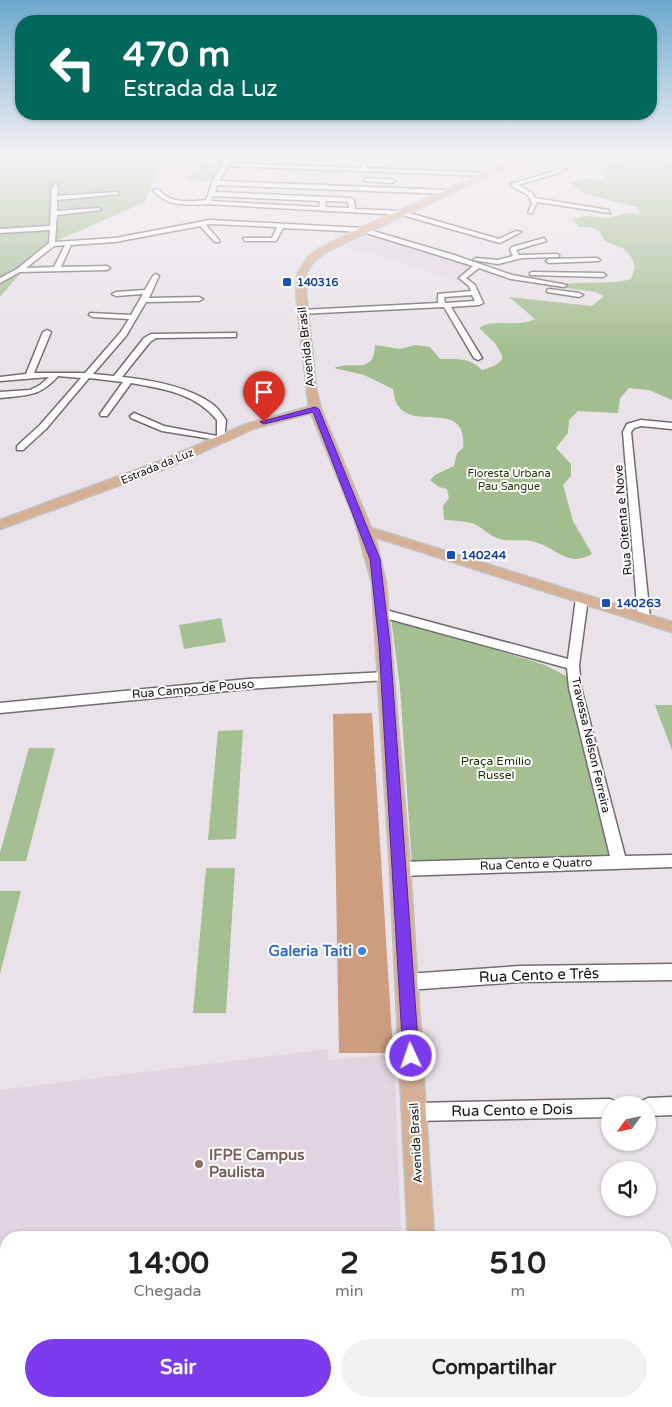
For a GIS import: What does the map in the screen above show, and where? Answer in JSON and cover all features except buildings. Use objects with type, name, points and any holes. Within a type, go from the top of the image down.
[{"type":"main road","name":"Avenida Brasil","points":[[384,221],[322,250],[311,259],[300,279],[302,312],[315,409],[375,559],[382,613],[400,869],[422,1231]]},
{"type":"main road","name":"Estrada da Luz","points":[[0,525],[165,464],[221,439],[276,418],[315,409]]},
{"type":"main road","points":[[365,530],[672,627]]},
{"type":"street","points":[[52,244],[53,221]]},
{"type":"street","points":[[429,221],[500,241],[518,232]]},
{"type":"street","points":[[202,224],[217,241]]},
{"type":"street","points":[[0,280],[19,270],[52,244],[115,240],[202,224],[363,230],[461,258],[498,262],[514,258],[557,256]]},
{"type":"street","points":[[244,239],[274,240],[282,226]]},
{"type":"street","points":[[0,231],[53,228]]},
{"type":"street","points":[[514,258],[512,250],[514,248],[544,240]]},
{"type":"street","points":[[57,269],[69,243]]},
{"type":"street","points":[[461,258],[477,266],[505,274],[545,283],[564,285]]},
{"type":"street","points":[[514,258],[533,261],[597,260]]},
{"type":"street","points":[[60,261],[70,260]]},
{"type":"street","points":[[302,312],[479,303],[472,286],[462,278],[477,266]]},
{"type":"street","points":[[19,270],[107,268]]},
{"type":"street","points":[[505,274],[603,275]]},
{"type":"street","points":[[20,448],[43,427],[108,353],[144,300],[156,276]]},
{"type":"street","points":[[545,283],[541,288],[544,290],[579,295]]},
{"type":"street","points":[[116,294],[148,292]]},
{"type":"street","points":[[476,293],[440,295],[444,305],[478,358]]},
{"type":"street","points":[[144,300],[199,299]]},
{"type":"street","points":[[93,315],[134,316]]},
{"type":"street","points":[[30,376],[47,332]]},
{"type":"street","points":[[116,379],[147,340],[154,336],[233,335]]},
{"type":"street","points":[[0,395],[39,391],[46,387],[56,374]]},
{"type":"street","points":[[0,379],[56,374],[86,376],[116,379],[179,391],[205,401],[218,413],[223,423],[224,432],[221,439],[162,428],[134,416]]},
{"type":"street","points":[[104,414],[128,381]]},
{"type":"street","name":"Rua Oitenta e Nove","points":[[644,618],[627,432],[630,426],[635,424],[672,426]]},
{"type":"street","name":"Travessa Nelson Ferreira","points":[[582,598],[573,665],[574,688],[619,862]]},
{"type":"street","points":[[382,613],[573,665]]},
{"type":"street","name":"Rua Campo de Pouso","points":[[0,708],[248,684],[387,676]]},
{"type":"street","name":"Rua Cento e Quatro","points":[[400,869],[672,860]]},
{"type":"street","name":"Rua Cento e Três","points":[[407,982],[520,974],[672,972]]},
{"type":"street","points":[[656,1107],[672,1106]]},
{"type":"street","name":"Rua Cento e Dois","points":[[414,1112],[601,1108]]},
{"type":"shaded area","points":[[364,237],[377,238],[475,266],[458,281],[344,246]]},
{"type":"shaded area","name":"IFPE Campus Paulista","points":[[328,1049],[329,1060],[394,1054],[401,1231],[0,1231],[0,1090]]},
{"type":"green space","points":[[0,221],[103,221],[43,247],[0,297]]},
{"type":"green space","name":"Floresta Urbana Pau Sangue","points":[[573,221],[672,221],[672,400],[649,390],[629,388],[620,398],[618,413],[578,411],[569,420],[568,433],[556,448],[571,464],[571,476],[563,485],[573,521],[592,554],[576,559],[569,558],[535,542],[500,539],[474,524],[444,520],[443,506],[449,498],[447,489],[439,487],[430,480],[435,475],[454,466],[457,453],[463,448],[462,433],[458,424],[440,418],[408,414],[397,404],[393,389],[364,375],[334,368],[367,364],[374,355],[375,345],[400,349],[415,345],[430,347],[440,359],[468,361],[482,370],[494,366],[502,360],[502,355],[495,343],[479,328],[491,324],[521,323],[535,319],[509,297],[592,306],[604,296],[596,292],[559,287],[573,283],[613,282],[631,279],[635,267],[632,258],[624,249],[605,241],[599,231],[590,227],[579,227]]},
{"type":"green space","name":"Praça Emílio Russel","points":[[391,617],[545,665],[568,677],[612,857],[412,864],[400,688]]},
{"type":"green space","points":[[221,618],[226,642],[184,649],[179,625]]},
{"type":"green space","points":[[655,705],[672,705],[672,750]]},
{"type":"green space","points":[[243,730],[236,839],[208,840],[218,731]]},
{"type":"green space","points":[[29,748],[55,748],[26,861],[0,861],[0,853]]},
{"type":"green space","points":[[206,868],[235,868],[226,1013],[193,1013]]},
{"type":"green space","points":[[0,891],[21,891],[0,974]]},
{"type":"place","name":"140316","points":[[287,282]]},
{"type":"place","name":"140244","points":[[451,555]]},
{"type":"place","name":"140263","points":[[606,603]]},
{"type":"place","name":"Galeria Taiti","points":[[362,951]]},
{"type":"place","name":"IFPE Campus Paulista","points":[[199,1164]]},
{"type":"route","points":[[264,422],[315,409],[375,559],[385,644],[411,1056]]}]
